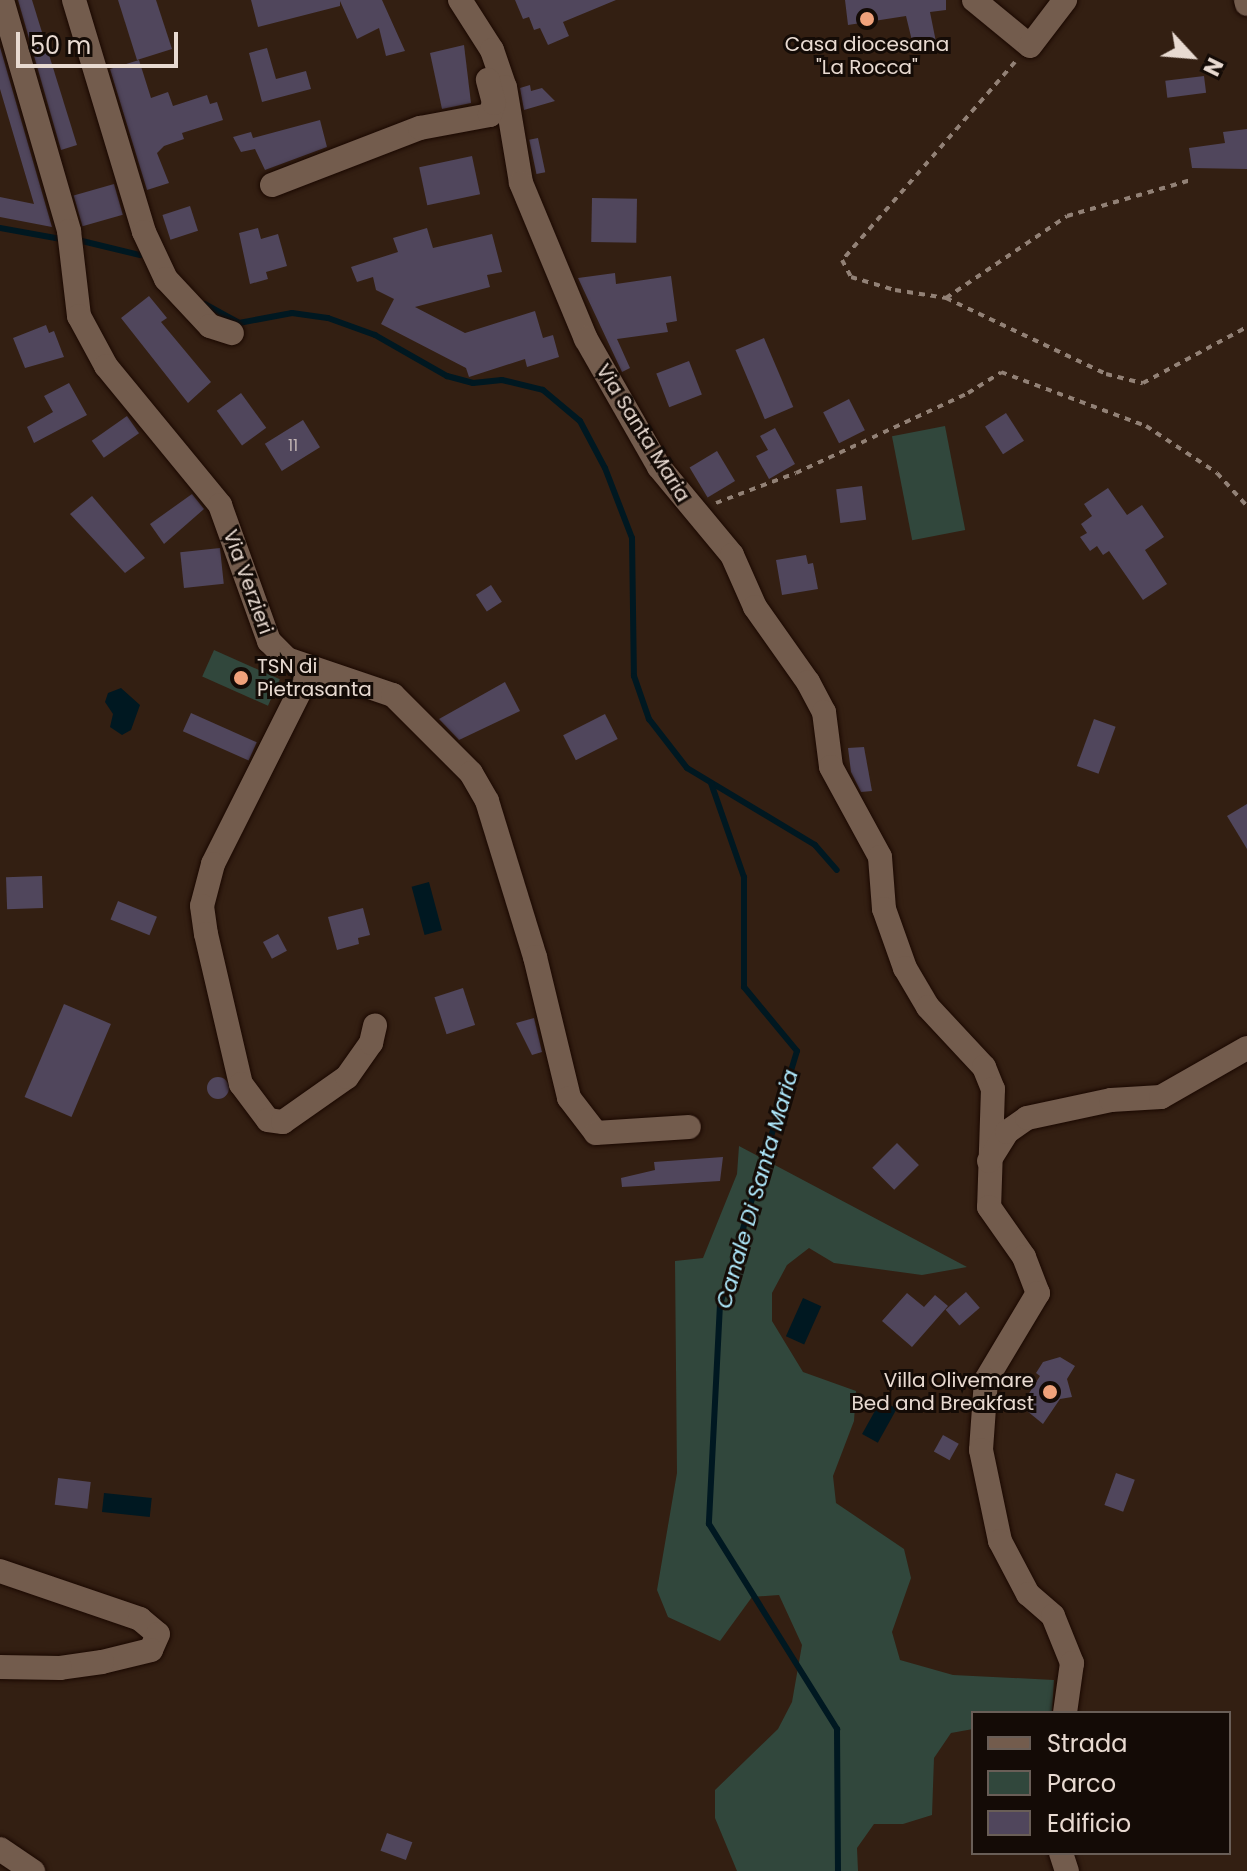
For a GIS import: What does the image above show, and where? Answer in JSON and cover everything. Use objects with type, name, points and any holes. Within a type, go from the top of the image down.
[{"type":"street","name":"Via Verzieri","points":[[2,0],[69,231],[79,316],[106,366],[220,505],[269,641],[287,659],[393,695],[471,773],[487,801],[535,957],[569,1098],[596,1133],[689,1127]]},
{"type":"street","points":[[74,0],[144,232],[166,279],[210,326],[232,333]]},
{"type":"street","name":"Via Santa Maria","points":[[460,0],[492,50],[505,87],[521,183],[586,339],[659,467],[691,510],[732,555],[755,607],[824,712],[831,767],[880,857],[884,909],[905,968],[928,1007],[984,1067],[993,1089],[988,1163],[989,1207],[1024,1257],[1038,1293],[986,1380],[981,1450],[1000,1541],[1028,1594],[1053,1616],[1072,1663],[1065,1711]]},
{"type":"street","points":[[974,0],[1030,46],[1065,0]]},
{"type":"street","points":[[272,185],[420,128],[490,115],[494,103],[487,77],[492,50]]},
{"type":"street","points":[[311,669],[213,864],[202,906],[206,934],[241,1084],[268,1120],[283,1122],[347,1077],[362,1061],[375,1025]]},
{"type":"street","points":[[988,1163],[1007,1132],[1027,1118],[1111,1100],[1161,1097],[1247,1048]]},
{"type":"street","points":[[0,1571],[140,1619],[158,1634],[151,1650],[102,1662],[60,1668],[0,1667]]},
{"type":"street","points":[[0,1849],[33,1871]]},
{"type":"path","points":[[1030,46],[842,260],[851,277],[946,298],[1106,374],[1143,383],[1247,327]]},
{"type":"path","points":[[946,298],[1067,216],[1191,180]]},
{"type":"path","points":[[691,510],[796,473],[968,393],[1001,372],[1146,426],[1217,473],[1247,506]]},
{"type":"green space","points":[[945,426],[965,530],[912,540],[892,436]]},
{"type":"green space","name":"TSN di Pietrasanta","points":[[214,650],[280,679],[268,706],[202,676]]},
{"type":"green space","points":[[739,1146],[967,1267],[922,1275],[834,1263],[809,1248],[787,1265],[772,1293],[772,1321],[803,1372],[856,1391],[854,1421],[833,1476],[836,1503],[904,1549],[911,1578],[892,1632],[900,1660],[953,1675],[1054,1680],[1052,1711],[971,1711],[971,1729],[951,1733],[934,1758],[932,1815],[903,1824],[874,1824],[857,1848],[858,1871],[737,1871],[715,1818],[715,1790],[778,1729],[792,1702],[802,1645],[779,1595],[752,1597],[720,1641],[668,1617],[657,1590],[677,1473],[675,1261],[703,1258],[737,1174]]},
{"type":"water","points":[[121,688],[140,705],[131,730],[122,735],[110,727],[113,714],[105,702],[108,693]]},
{"type":"water","points":[[429,882],[442,930],[425,935],[412,887]]},
{"type":"water","points":[[803,1298],[821,1306],[804,1345],[786,1336]]},
{"type":"water","points":[[881,1400],[897,1409],[878,1443],[862,1434]]},
{"type":"water","points":[[104,1493],[152,1498],[150,1517],[102,1512]]},
{"type":"building","points":[[18,0],[32,0],[77,145],[61,150]]},
{"type":"building","points":[[118,0],[156,0],[172,49],[137,60]]},
{"type":"building","points":[[251,0],[382,0],[405,51],[386,56],[379,28],[357,39],[340,1],[340,6],[258,27]]},
{"type":"building","points":[[515,0],[616,0],[563,22],[569,36],[548,45],[540,28],[534,30],[529,17],[523,19]]},
{"type":"building","name":"Casa diocesana \"La Rocca\"","points":[[845,0],[946,0],[946,10],[930,12],[936,42],[913,45],[906,16],[848,25]]},
{"type":"building","points":[[464,45],[471,103],[442,109],[430,53]]},
{"type":"building","points":[[0,47],[52,227],[0,217],[0,197],[34,204],[0,89]]},
{"type":"building","points":[[267,48],[276,79],[306,71],[311,89],[262,102],[249,53]]},
{"type":"building","points":[[139,60],[151,98],[168,92],[173,106],[207,95],[210,104],[217,102],[223,120],[182,133],[184,139],[164,146],[157,153],[169,183],[147,190],[110,69]]},
{"type":"building","points":[[1204,76],[1206,93],[1167,98],[1165,81]]},
{"type":"building","points":[[530,85],[531,91],[542,88],[555,101],[524,110],[520,88]]},
{"type":"building","points":[[320,120],[327,147],[265,170],[255,149],[241,152],[233,137],[251,132],[253,138]]},
{"type":"building","points":[[1247,129],[1247,169],[1192,168],[1189,148],[1225,143],[1223,132]]},
{"type":"building","points":[[538,138],[545,172],[536,174],[529,140]]},
{"type":"building","points":[[472,156],[480,194],[427,205],[419,167]]},
{"type":"building","points":[[114,184],[123,215],[82,226],[74,196]]},
{"type":"building","points":[[592,198],[637,199],[636,243],[591,242]]},
{"type":"building","points":[[190,206],[198,231],[170,240],[162,215]]},
{"type":"building","points":[[258,228],[261,239],[278,234],[287,266],[266,272],[268,279],[250,284],[239,233]]},
{"type":"building","points":[[427,228],[433,248],[492,234],[502,272],[487,275],[490,287],[415,307],[465,333],[535,311],[543,338],[553,335],[559,357],[527,367],[525,359],[469,377],[466,368],[381,324],[394,299],[376,290],[373,277],[357,282],[351,267],[398,252],[393,238]]},
{"type":"building","points":[[615,273],[616,284],[671,276],[677,321],[666,323],[668,332],[617,339],[630,368],[622,372],[578,278]]},
{"type":"building","points":[[149,296],[167,318],[161,322],[211,382],[188,403],[121,318]]},
{"type":"building","points":[[46,325],[49,333],[54,331],[64,357],[25,368],[13,338]]},
{"type":"building","points":[[764,338],[793,407],[765,419],[735,350]]},
{"type":"building","points":[[689,361],[702,395],[669,407],[656,374]]},
{"type":"building","points":[[69,383],[87,415],[34,443],[27,427],[53,412],[44,396]]},
{"type":"building","points":[[241,393],[266,428],[242,445],[217,411]]},
{"type":"building","points":[[849,399],[865,430],[839,443],[823,412]]},
{"type":"building","points":[[1006,413],[1024,441],[1003,454],[985,427]]},
{"type":"building","points":[[127,416],[139,433],[104,458],[92,441]]},
{"type":"building","points":[[303,420],[320,447],[282,471],[265,444]]},
{"type":"building","points":[[775,428],[795,464],[769,479],[756,456],[768,450],[760,436]]},
{"type":"building","points":[[717,451],[735,481],[708,497],[690,467]]},
{"type":"building","points":[[862,486],[866,520],[840,523],[836,489]]},
{"type":"building","points":[[1108,488],[1127,515],[1142,505],[1164,537],[1145,550],[1167,584],[1143,600],[1109,551],[1103,555],[1097,546],[1090,551],[1080,537],[1087,533],[1081,524],[1092,516],[1084,504]]},
{"type":"building","points":[[192,494],[204,509],[164,544],[150,524]]},
{"type":"building","points":[[92,496],[145,558],[125,573],[70,514]]},
{"type":"building","points":[[220,548],[224,584],[184,588],[180,552]]},
{"type":"building","points":[[806,555],[808,564],[813,563],[818,589],[782,595],[776,560]]},
{"type":"building","points":[[491,585],[502,602],[487,612],[476,595]]},
{"type":"building","points":[[505,682],[520,711],[459,740],[439,719]]},
{"type":"building","points":[[191,713],[257,742],[249,761],[183,731]]},
{"type":"building","points":[[605,714],[618,739],[576,760],[563,735]]},
{"type":"building","points":[[1094,719],[1116,727],[1099,774],[1077,766]]},
{"type":"building","points":[[864,747],[872,791],[861,792],[851,772],[848,748]]},
{"type":"building","points":[[1247,804],[1247,849],[1227,816]]},
{"type":"building","points":[[42,876],[43,908],[7,909],[6,877]]},
{"type":"building","points":[[118,901],[157,917],[149,935],[111,920]]},
{"type":"building","points":[[363,908],[370,935],[358,938],[359,944],[337,950],[328,917]]},
{"type":"building","points":[[278,934],[287,951],[272,959],[263,942]]},
{"type":"building","points":[[463,988],[475,1025],[447,1034],[434,997]]},
{"type":"building","points":[[64,1004],[111,1024],[71,1117],[25,1097]]},
{"type":"building","points":[[534,1018],[542,1052],[532,1055],[516,1023]]},
{"type":"building","points":[[218,1077],[226,1080],[229,1088],[226,1096],[218,1099],[210,1096],[207,1088],[210,1080]]},
{"type":"building","points":[[897,1143],[919,1165],[894,1190],[872,1168]]},
{"type":"building","points":[[723,1157],[720,1181],[622,1187],[621,1178],[655,1170],[654,1162]]},
{"type":"building","points":[[966,1292],[980,1308],[959,1326],[946,1310]]},
{"type":"building","points":[[907,1293],[924,1307],[935,1295],[948,1306],[912,1347],[882,1321]]},
{"type":"building","name":"Villa Olivemare Bed and Breakfast","points":[[1060,1357],[1075,1366],[1067,1379],[1072,1397],[1060,1399],[1043,1424],[1021,1406],[1040,1376],[1036,1373],[1043,1362]]},
{"type":"building","points":[[943,1435],[959,1444],[950,1460],[934,1452]]},
{"type":"building","points":[[1116,1473],[1135,1480],[1123,1512],[1104,1505]]},
{"type":"building","points":[[58,1478],[91,1482],[87,1509],[55,1505]]},
{"type":"building","points":[[387,1833],[412,1842],[406,1860],[381,1851]]},
{"type":"waterway","points":[[0,228],[61,239]]},
{"type":"waterway","points":[[82,241],[140,255]]},
{"type":"waterway","points":[[205,304],[239,323],[292,313],[328,318],[375,335],[447,376],[473,383],[502,380],[543,390],[580,421],[605,468],[632,538],[634,676],[649,719],[687,768],[815,845],[837,870]]},
{"type":"waterway","name":"Canale Di Santa Maria","points":[[711,783],[744,877],[744,987],[797,1051],[720,1304],[709,1524],[837,1729],[838,1871]]},
{"type":"place","name":"Casa diocesana \"La Rocca\"","points":[[867,19]]},
{"type":"place","name":"TSN di Pietrasanta","points":[[241,678]]},
{"type":"place","name":"Villa Olivemare Bed and Breakfast","points":[[1050,1392]]}]
